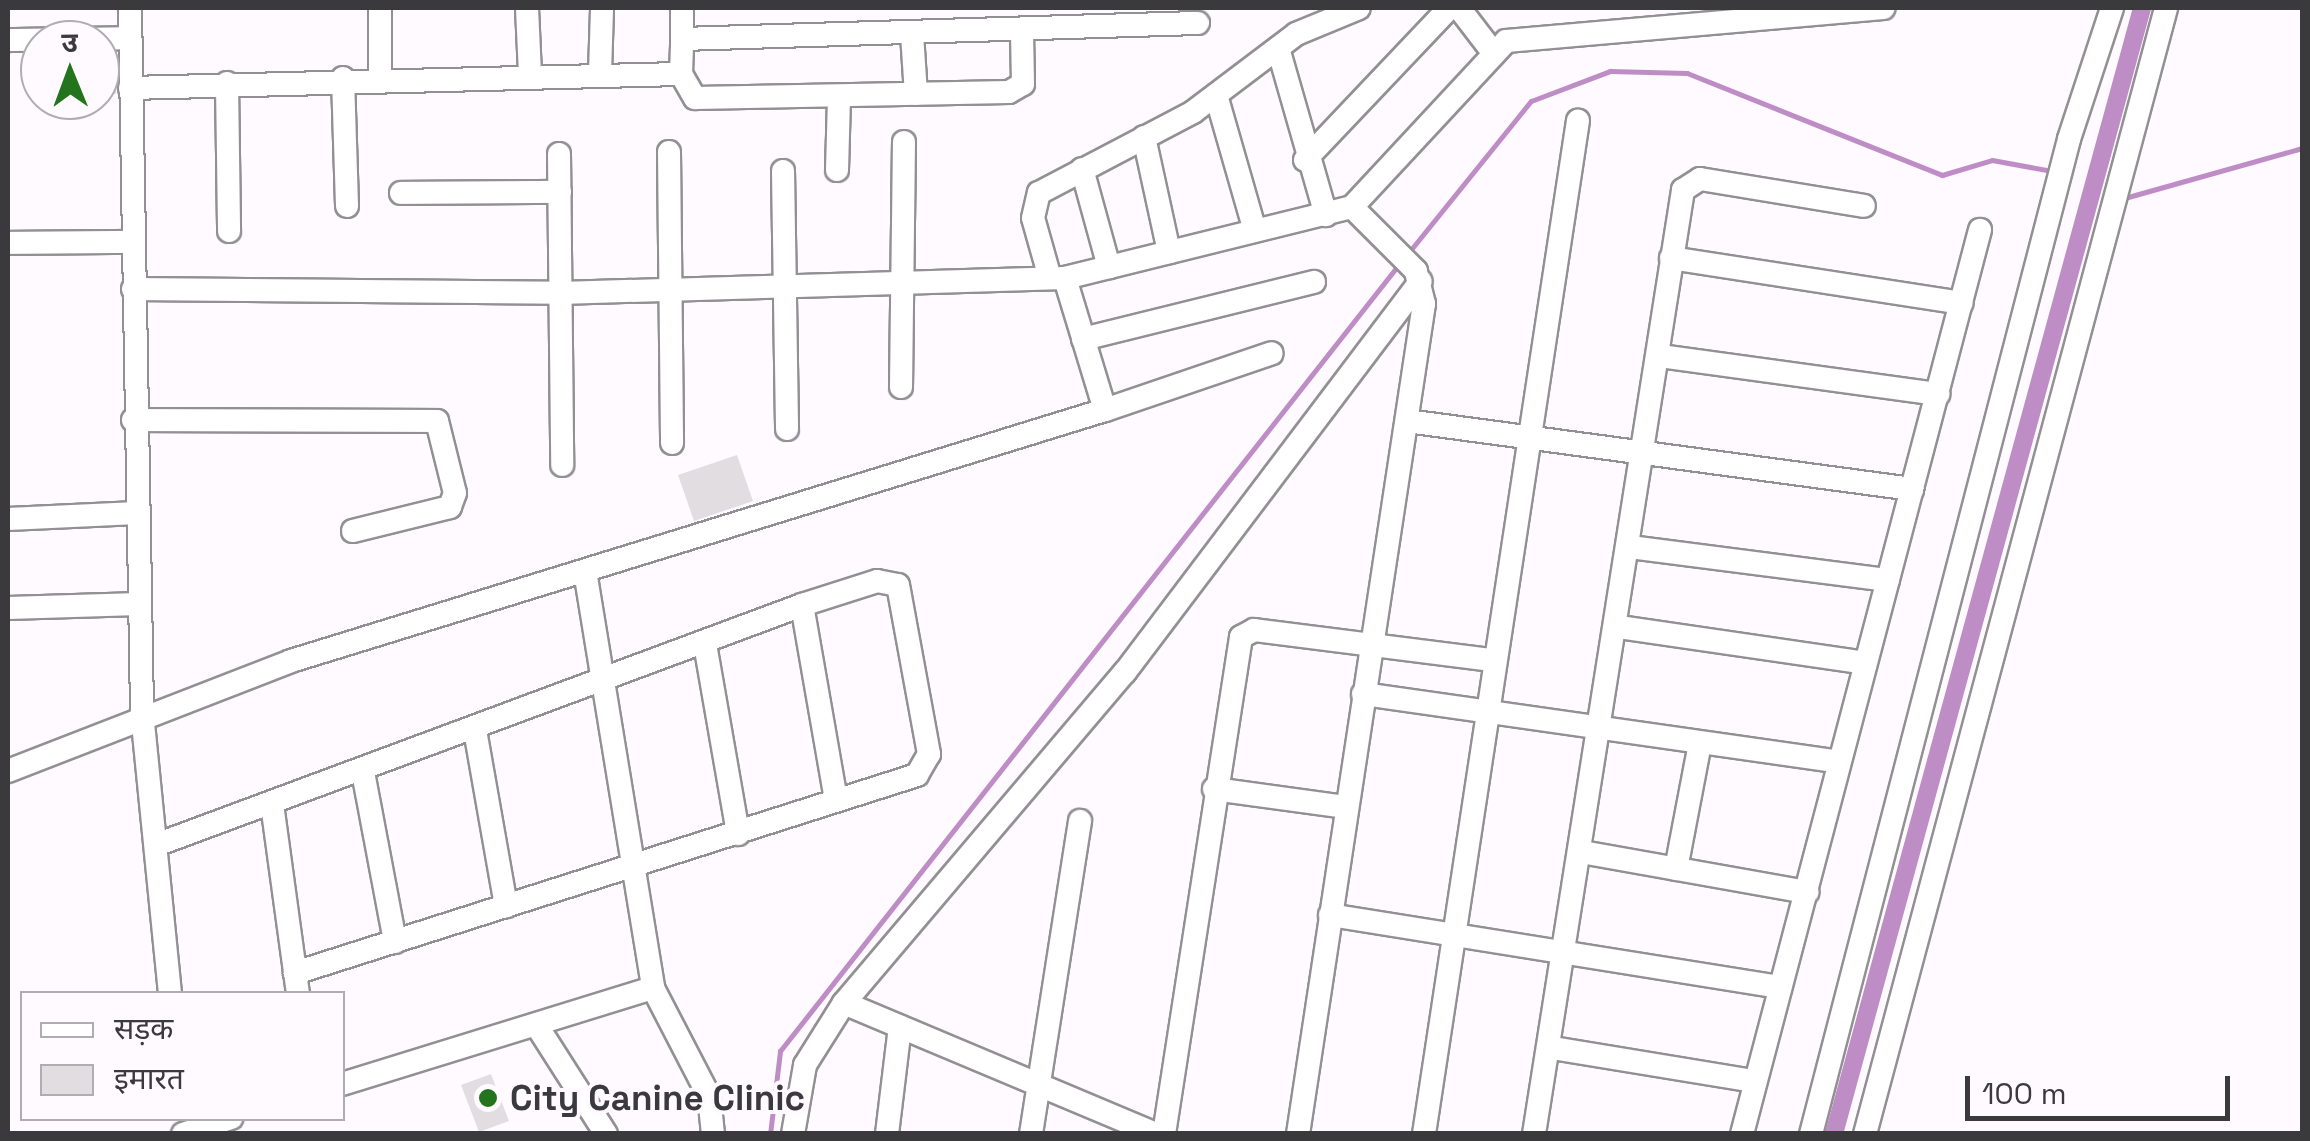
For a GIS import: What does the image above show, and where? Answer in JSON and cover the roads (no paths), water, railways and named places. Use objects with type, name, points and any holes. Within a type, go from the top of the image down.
[{"type":"street","points":[[130,8],[133,420],[142,712],[170,991]]},
{"type":"street","points":[[380,8],[380,77]]},
{"type":"street","points":[[527,8],[530,74]]},
{"type":"street","points":[[600,74],[602,8]]},
{"type":"street","points":[[682,8],[682,74],[695,98],[840,97],[1021,88],[1022,30]]},
{"type":"street","points":[[1106,410],[1083,339],[1057,278],[1034,197],[1216,95],[1278,48],[1359,8]]},
{"type":"street","points":[[1305,160],[1450,8]]},
{"type":"street","points":[[1458,8],[1492,51]]},
{"type":"street","points":[[133,289],[560,292],[1057,278],[1352,207],[1492,51],[1565,30],[1736,14],[1884,8]]},
{"type":"street","points":[[1811,1134],[2069,139],[2112,8]]},
{"type":"street","points":[[1865,1134],[2166,8]]},
{"type":"street","points":[[682,39],[1198,23]]},
{"type":"street","points":[[912,34],[916,94]]},
{"type":"street","points":[[8,40],[130,38]]},
{"type":"street","points":[[1278,48],[1305,160],[1326,215]]},
{"type":"street","points":[[130,88],[380,77],[682,74]]},
{"type":"street","points":[[343,78],[347,206]]},
{"type":"street","points":[[227,82],[228,231]]},
{"type":"street","points":[[1216,95],[1254,231]]},
{"type":"street","points":[[837,170],[840,97]]},
{"type":"street","points":[[1424,1134],[1455,936],[1483,710],[1534,438],[1578,121]]},
{"type":"street","points":[[1144,137],[1169,252]]},
{"type":"street","points":[[902,387],[904,142]]},
{"type":"street","points":[[669,152],[666,290],[672,443]]},
{"type":"street","points":[[559,154],[562,465]]},
{"type":"street","points":[[1082,169],[1109,267]]},
{"type":"street","points":[[783,171],[787,429]]},
{"type":"street","points":[[1534,1134],[1552,1048],[1600,726],[1619,627],[1671,258],[1691,180],[1864,206]]},
{"type":"street","points":[[401,193],[560,192]]},
{"type":"street","points":[[1352,207],[1379,240],[1419,276]]},
{"type":"street","points":[[1742,1134],[1753,1081],[1807,892],[1836,761],[1980,230]]},
{"type":"street","points":[[8,243],[132,242]]},
{"type":"street","points":[[1671,258],[1962,303]]},
{"type":"street","points":[[1298,1134],[1344,808],[1407,421],[1419,276]]},
{"type":"street","points":[[793,1134],[805,1066],[844,1003],[1125,672],[1419,276]]},
{"type":"street","points":[[1083,339],[1314,282]]},
{"type":"street","points":[[8,771],[142,712],[1106,410],[1272,353]]},
{"type":"street","points":[[1660,356],[1938,394]]},
{"type":"street","points":[[133,420],[437,421],[455,493],[450,507],[353,531]]},
{"type":"street","points":[[1407,421],[1912,488]]},
{"type":"street","points":[[8,518],[138,514]]},
{"type":"street","points":[[1630,546],[1888,580]]},
{"type":"street","points":[[585,571],[606,680],[653,988],[709,1096],[713,1134]]},
{"type":"street","points":[[156,845],[272,804],[363,772],[802,605],[877,581],[902,593],[928,761],[916,775],[395,942],[297,983],[272,804]]},
{"type":"street","points":[[8,608],[139,604]]},
{"type":"street","points":[[802,605],[836,800]]},
{"type":"street","points":[[1619,627],[1865,663]]},
{"type":"street","points":[[1164,1134],[1214,789],[1247,632],[1370,643],[1491,660]]},
{"type":"street","points":[[705,644],[738,834]]},
{"type":"street","points":[[1363,694],[1836,761]]},
{"type":"street","points":[[475,730],[506,906]]},
{"type":"street","points":[[1676,869],[1700,744]]},
{"type":"street","points":[[363,772],[395,942]]},
{"type":"street","points":[[1214,789],[1344,808]]},
{"type":"street","points":[[1031,1134],[1080,821]]},
{"type":"street","points":[[1582,852],[1807,892]]},
{"type":"street","points":[[1330,915],[1780,987]]},
{"type":"street","points":[[345,1083],[653,988]]},
{"type":"street","points":[[844,1003],[1156,1134]]},
{"type":"street","points":[[538,1026],[606,1134]]},
{"type":"street","points":[[887,1134],[900,1026]]},
{"type":"street","points":[[1552,1048],[1753,1081]]},
{"type":"street","points":[[184,1133],[222,1121]]},
{"type":"waterway","points":[[1834,1134],[2142,8]]},
{"type":"waterway","points":[[1409,252],[1531,101],[1610,71],[1687,73],[1942,175],[1992,160],[2052,171]]},
{"type":"waterway","points":[[2128,197],[2302,148]]},
{"type":"waterway","points":[[770,1134],[780,1051],[1399,264]]},
{"type":"place","name":"City Canine Clinic","points":[[488,1098]]}]
